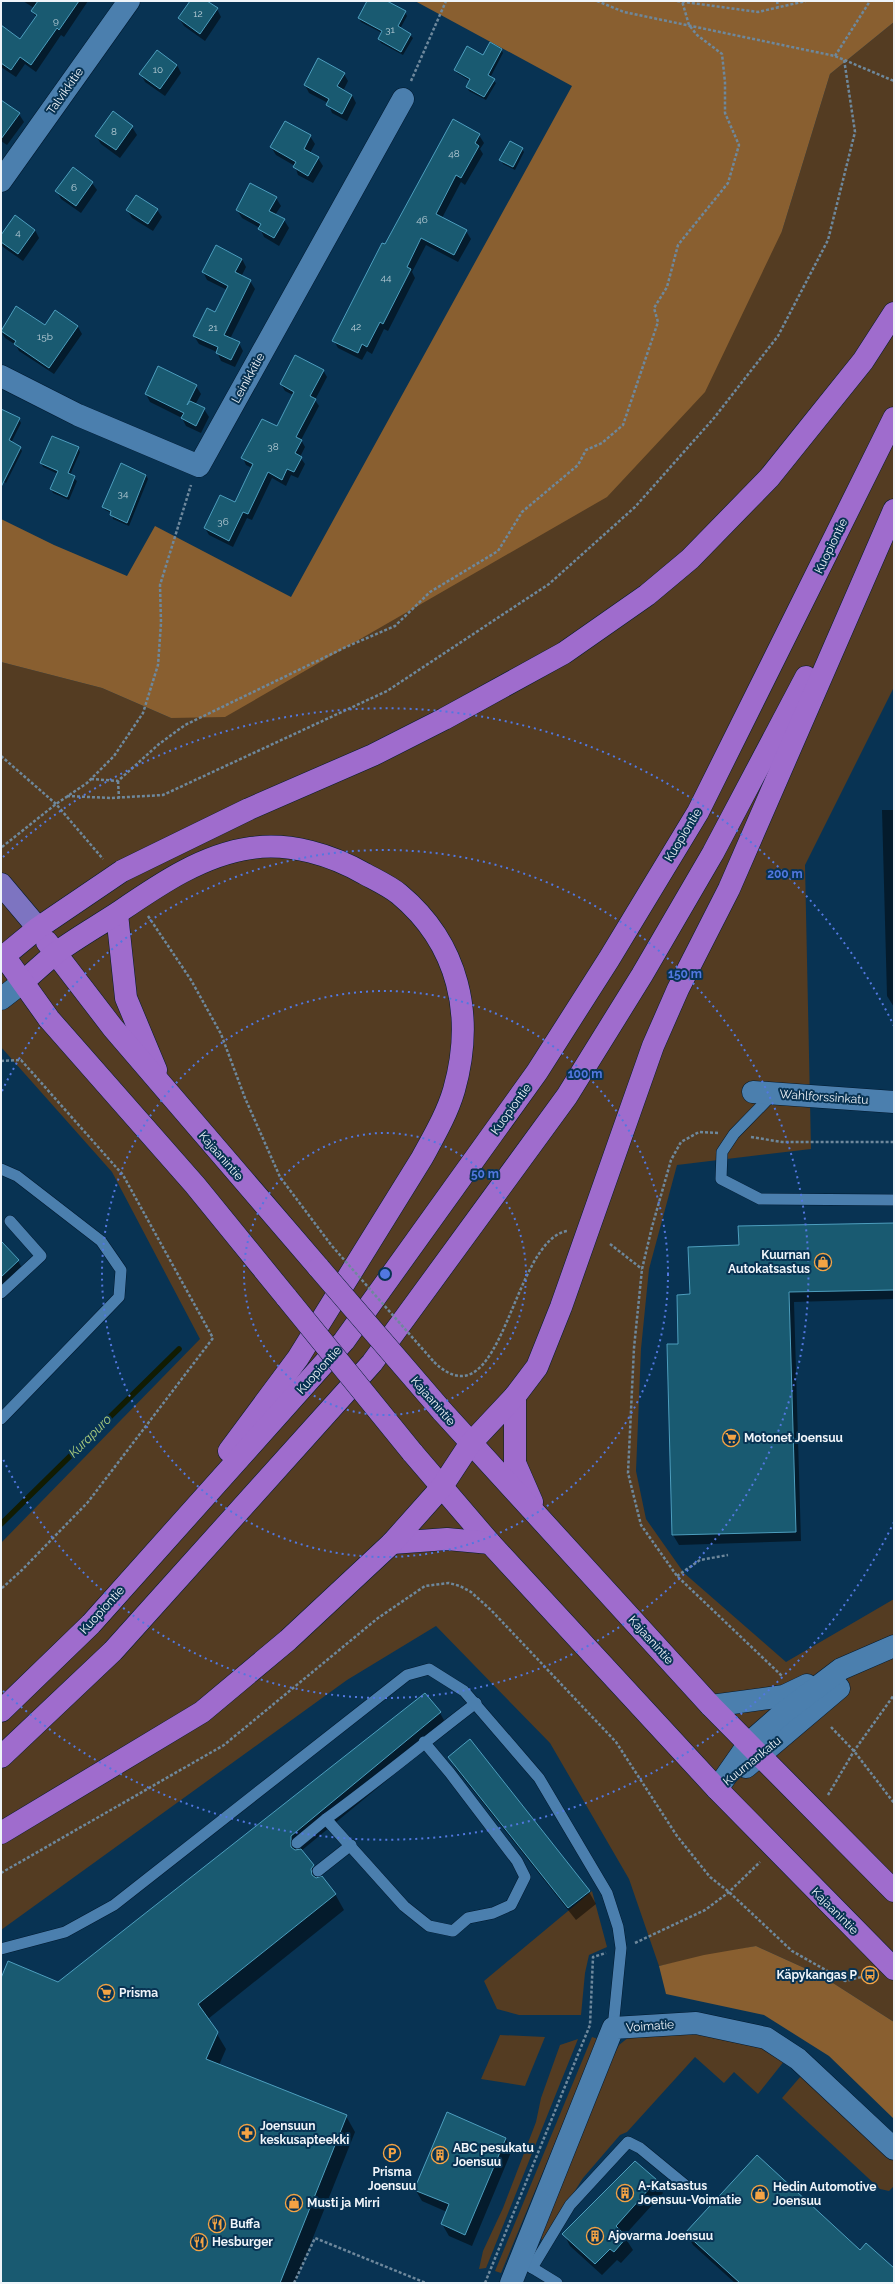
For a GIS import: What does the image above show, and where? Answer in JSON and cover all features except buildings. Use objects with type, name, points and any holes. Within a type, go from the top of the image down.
[{"type":"highway","points":[[2,956],[38,928],[122,871],[249,809],[373,755],[444,720],[564,654],[641,600],[690,559],[769,478],[863,361],[894,313]]},
{"type":"highway","name":"Kuopiontie","points":[[1,1711],[91,1624],[344,1341],[537,1072],[609,959],[698,812],[894,418]]},
{"type":"highway","points":[[1,1757],[112,1651],[372,1363],[567,1096],[642,975],[712,853],[781,727],[894,505]]},
{"type":"highway","points":[[1,1833],[90,1781],[202,1712],[288,1640],[392,1543],[441,1488],[470,1444],[515,1396],[537,1367],[562,1307],[653,1046],[678,988],[729,889],[894,510]]},
{"type":"highway","points":[[24,982],[56,953],[116,914],[155,886],[220,856],[252,848],[288,847],[314,853],[347,864],[398,893],[418,912],[434,931],[447,952],[457,982],[463,1011],[462,1049],[454,1090],[440,1124],[422,1158],[298,1358],[148,1559]]},
{"type":"highway","points":[[116,914],[126,998],[165,1090]]},
{"type":"highway","name":"Kajaanintie","points":[[38,928],[113,1028],[470,1444],[540,1518],[711,1706],[894,1891]]},
{"type":"highway","name":"Kajaanintie","points":[[2,956],[24,982],[49,1019],[195,1185],[441,1488],[717,1789],[894,1969]]},
{"type":"highway","points":[[515,1396],[515,1463],[540,1518]]},
{"type":"highway","points":[[392,1543],[447,1539],[490,1543]]},
{"type":"main road","name":"Kajaanintie","points":[[1,884],[38,928]]},
{"type":"street","name":"Talvikkitie","points":[[1,181],[129,1]]},
{"type":"street","name":"Leinikkitie","points":[[198,466],[403,99]]},
{"type":"street","points":[[1,376],[78,415],[198,466]]},
{"type":"street","points":[[1,998],[24,982]]},
{"type":"street","name":"Wahlforssinkatu","points":[[763,1093],[894,1102]]},
{"type":"street","name":"Kuurnankatu","points":[[717,1789],[754,1750],[782,1714],[841,1669],[894,1647]]},
{"type":"street","name":"Kuurnankatu","points":[[754,1750],[894,1647]]},
{"type":"street","points":[[711,1706],[784,1696],[841,1669]]},
{"type":"street","name":"Voimatie","points":[[511,2283],[526,2264],[613,2028],[696,2023],[766,2038],[798,2059],[894,2149]]},
{"type":"lane","points":[[763,1093],[722,1152],[721,1178],[760,1199],[894,1200]]},
{"type":"lane","points":[[1,1169],[17,1176],[101,1241],[121,1270],[119,1297],[1,1419]]},
{"type":"lane","points":[[1,1293],[41,1256],[10,1221]]},
{"type":"lane","points":[[1,1949],[65,1932],[114,1905],[407,1675],[429,1669],[464,1691],[476,1703],[539,1778],[607,1893],[618,1927],[621,1948],[613,2028]]},
{"type":"lane","points":[[297,1843],[377,1781],[424,1742],[476,1703]]},
{"type":"lane","points":[[326,1820],[351,1845],[404,1906],[429,1926],[453,1931],[468,1918],[493,1913],[511,1905],[525,1878],[516,1861],[450,1773],[424,1742]]},
{"type":"lane","points":[[318,1871],[351,1845]]},
{"type":"lane","points":[[557,2283],[526,2264],[570,2205],[628,2142],[640,2148],[685,2185]]},
{"type":"path","points":[[403,99],[446,1]]},
{"type":"path","points":[[596,1],[624,12],[835,56],[894,81]]},
{"type":"path","points":[[677,1],[758,12],[806,1]]},
{"type":"path","points":[[91,779],[118,781],[159,744],[185,725],[346,647],[395,626],[430,592],[498,551],[522,512],[578,465],[586,450],[602,443],[623,425],[658,322],[654,308],[667,287],[678,245],[728,183],[739,145],[725,113],[725,82],[722,54],[697,35],[689,25],[682,1]]},
{"type":"path","points":[[777,1],[778,7]]},
{"type":"path","points":[[835,56],[870,1]]},
{"type":"path","points":[[67,796],[120,798],[163,795],[387,691],[549,584],[635,507],[714,418],[778,336],[828,240],[855,132],[844,59]]},
{"type":"path","points":[[2,847],[56,804],[91,779],[114,756],[143,713],[158,665],[161,622],[160,585],[198,466]]},
{"type":"path","points":[[1,756],[56,804],[104,861]]},
{"type":"path","points":[[118,781],[120,798]]},
{"type":"path","points":[[147,915],[191,980],[217,1027],[245,1098],[280,1177],[332,1246],[443,1371],[464,1378],[473,1375],[484,1365],[493,1352],[529,1270],[543,1246],[558,1232],[574,1231]]},
{"type":"path","points":[[1,1061],[21,1060],[123,1175],[213,1338],[88,1502],[22,1570],[1,1589]]},
{"type":"path","points":[[783,1677],[677,1576],[641,1525],[628,1473],[634,1348],[642,1270],[671,1160],[680,1142],[699,1132],[734,1134],[782,1142],[894,1142]]},
{"type":"path","points":[[610,1244],[642,1270]]},
{"type":"path","points":[[677,1576],[700,1560],[728,1555]]},
{"type":"path","points":[[1,1873],[224,1745],[378,1618],[425,1586],[448,1583],[472,1592],[491,1610],[616,1742],[677,1836],[710,1877],[729,1892],[792,1951],[845,1981],[870,1975]]},
{"type":"path","points":[[825,1799],[837,1782],[854,1751],[894,1694]]},
{"type":"path","points":[[831,1727],[854,1751],[894,1803]]},
{"type":"path","points":[[485,2283],[590,2025],[594,1957],[621,1948],[705,1910],[729,1892],[764,1858]]},
{"type":"path","points":[[294,2283],[315,2238],[426,2283]]},
{"type":"shaded area","points":[[415,1],[894,1],[894,22],[830,74],[782,231],[705,392],[607,497],[225,717],[171,718],[102,688],[1,662],[1,519],[54,545],[127,576],[155,526],[291,597],[572,86]]},
{"type":"shaded area","points":[[894,22],[894,687],[805,865],[811,1149],[677,1165],[649,1269],[641,1349],[636,1471],[646,1519],[684,1573],[786,1662],[894,1599],[894,2022],[822,1976],[756,1946],[659,1966],[629,1879],[550,1743],[436,1626],[347,1680],[1,1930],[1,1543],[200,1339],[112,1172],[1,1047],[1,662],[102,688],[171,718],[782,231],[830,74]]},
{"type":"shaded area","points":[[592,1891],[607,1947],[589,1955],[585,1973],[581,2015],[519,2015],[497,2009],[484,1981]]},
{"type":"shaded area","points":[[756,1946],[822,1976],[894,2022],[894,2119],[829,2056],[764,2015],[666,1994],[659,1966],[704,1955]]},
{"type":"shaded area","points":[[702,2032],[776,2051],[785,2060],[758,2094],[734,2072],[724,2083],[695,2057],[627,2132],[620,2135],[583,2178],[542,2243],[541,2235],[602,2080],[619,2045],[629,2037]]},
{"type":"shaded area","points":[[500,2035],[545,2037],[525,2086],[481,2079]]},
{"type":"shaded area","points":[[592,2037],[598,2039],[501,2273],[495,2271]]},
{"type":"shaded area","points":[[578,2039],[486,2268],[479,2269],[483,2251],[503,2208],[536,2122],[541,2098],[560,2045]]},
{"type":"shaded area","points":[[801,2076],[894,2155],[894,2186],[889,2191],[880,2189],[782,2098]]},
{"type":"waterway","name":"Kurapuro","points":[[1,1524],[179,1349]]},
{"type":"place","name":"Kuurnan Autokatsastus","points":[[823,1262]]},
{"type":"place","name":"Motonet Joensuu","points":[[731,1438]]},
{"type":"place","name":"Käpykangas P","points":[[870,1975]]},
{"type":"place","name":"Prisma","points":[[106,1993]]},
{"type":"place","name":"Joensuun keskusapteekki","points":[[247,2133]]},
{"type":"place","name":"Prisma Joensuu","points":[[392,2153]]},
{"type":"place","name":"ABC pesukatu Joensuu","points":[[440,2155]]},
{"type":"place","name":"A-Katsastus Joensuu-Voimatie","points":[[625,2193]]},
{"type":"place","name":"Hedin Automotive Joensuu","points":[[760,2194]]},
{"type":"place","name":"Musti ja Mirri","points":[[294,2203]]},
{"type":"place","name":"Buffa","points":[[217,2224]]},
{"type":"place","name":"Ajovarma Joensuu","points":[[595,2236]]},
{"type":"place","name":"Hesburger","points":[[199,2242]]}]
